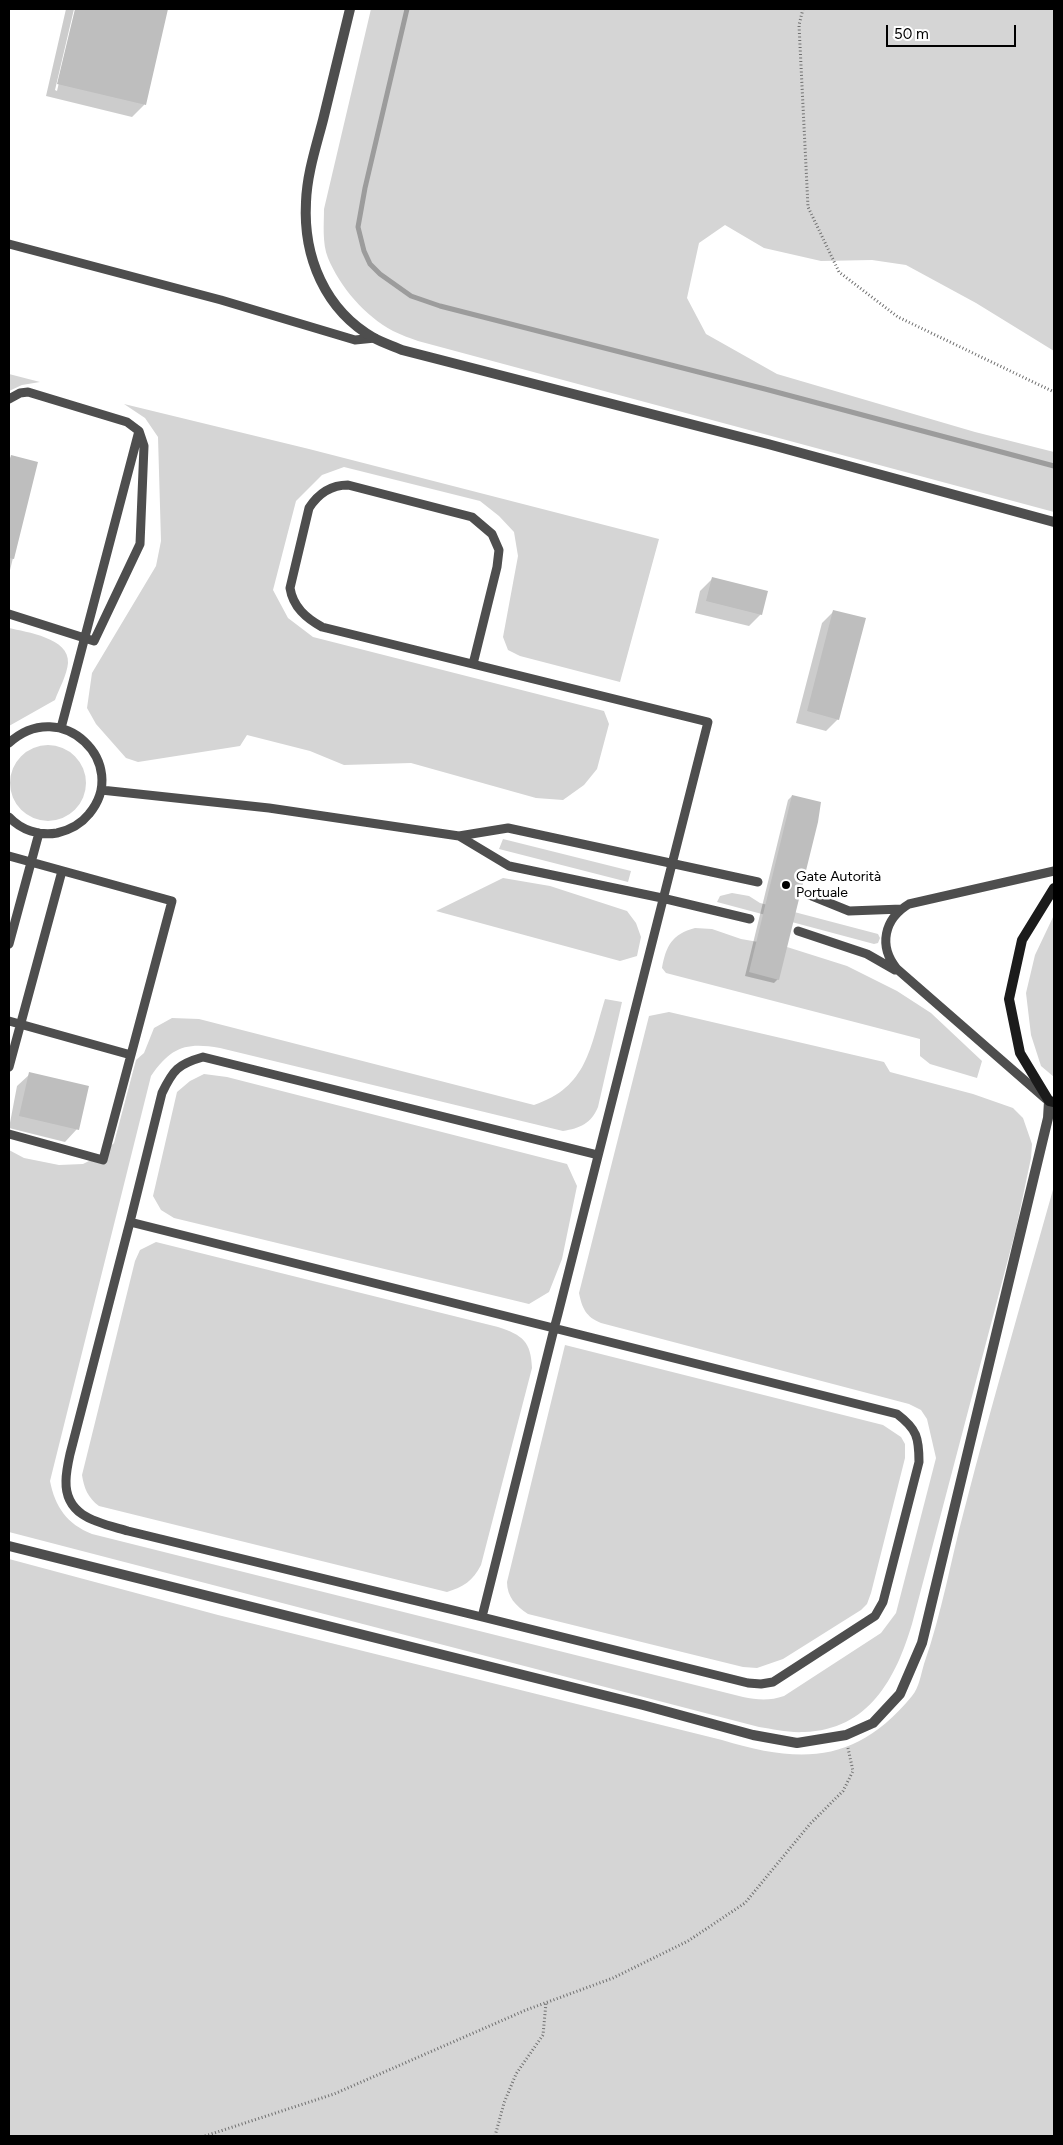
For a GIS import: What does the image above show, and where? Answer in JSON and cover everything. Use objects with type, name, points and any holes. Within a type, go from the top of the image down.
[{"type":"street","points":[[350,9],[310,171],[306,203],[307,234],[315,272],[332,300],[349,320],[374,338],[402,350],[768,444],[1054,522]]},
{"type":"street","points":[[9,1546],[643,1704],[753,1735],[797,1743],[846,1735],[873,1723],[900,1694],[922,1643],[1052,1102],[1020,1053],[1009,1000],[1022,940],[1054,888]]},
{"type":"lane","points":[[9,244],[221,300],[355,340],[374,338]]},
{"type":"lane","points":[[9,399],[20,392],[28,392],[127,422],[139,431],[144,446],[140,544],[94,640],[9,614]]},
{"type":"lane","points":[[61,728],[139,431]]},
{"type":"lane","points":[[473,664],[497,567],[499,550],[492,534],[472,518],[348,485],[337,485],[316,496],[309,508],[290,588],[292,599],[306,618],[322,627],[708,722],[662,898],[482,1617]]},
{"type":"lane","points":[[9,743],[17,736],[31,729],[46,726],[61,728],[76,734],[88,744],[96,757],[101,772],[101,790],[95,807],[83,822],[67,831],[49,834],[31,832],[15,823],[9,817]]},
{"type":"lane","points":[[101,790],[269,808],[459,836],[508,828],[758,882]]},
{"type":"lane","points":[[9,944],[39,833]]},
{"type":"lane","points":[[459,836],[509,866],[662,898],[750,919]]},
{"type":"lane","points":[[9,856],[172,901],[103,1160],[9,1134]]},
{"type":"lane","points":[[9,1067],[62,870]]},
{"type":"lane","points":[[1052,1102],[903,974],[891,962],[885,942],[886,932],[891,920],[902,909],[918,902],[1054,871]]},
{"type":"lane","points":[[806,894],[849,911],[902,909]]},
{"type":"lane","points":[[798,930],[867,954],[903,974]]},
{"type":"lane","points":[[9,1021],[131,1055]]},
{"type":"lane","points":[[130,1222],[486,1310],[554,1330],[897,1414],[915,1430],[919,1445],[919,1462],[883,1602],[875,1616],[773,1682],[761,1684],[748,1683],[128,1531],[88,1520],[68,1498],[66,1482],[70,1454],[162,1093],[171,1074],[184,1062],[204,1057],[598,1155]]},
{"type":"path","points":[[803,9],[799,25],[808,207],[838,272],[898,317],[1054,392]]},
{"type":"path","points":[[205,2136],[334,2094],[546,2003],[613,1978],[688,1942],[745,1902],[810,1824],[843,1791],[853,1771],[846,1735]]},
{"type":"path","points":[[495,2136],[504,2103],[516,2074],[542,2035],[546,2003]]},
{"type":"shaded area","points":[[371,9],[1054,9],[1054,351],[976,303],[906,265],[872,260],[821,261],[764,248],[725,225],[699,243],[687,298],[706,334],[777,374],[975,432],[1054,452],[1054,512],[418,341],[383,325],[354,300],[339,280],[328,258],[324,233],[324,209]]},
{"type":"shaded area","points":[[9,374],[40,382],[22,385],[9,391]]},
{"type":"shaded area","points":[[124,404],[309,449],[659,539],[620,682],[520,656],[508,650],[503,637],[518,556],[514,532],[499,516],[480,501],[344,467],[322,475],[296,501],[273,590],[288,618],[313,637],[604,711],[609,724],[597,769],[584,785],[563,800],[536,798],[411,763],[344,765],[310,751],[247,735],[240,746],[138,762],[126,758],[96,724],[87,708],[92,673],[156,566],[161,541],[158,437],[145,418]]},
{"type":"shaded area","points":[[9,628],[36,634],[55,642],[67,654],[68,663],[65,677],[55,700],[9,726]]},
{"type":"shaded area","points":[[48,745],[62,748],[75,756],[83,769],[86,783],[83,797],[75,810],[62,818],[48,821],[34,818],[21,810],[13,797],[10,783],[13,769],[21,756],[34,748]]},
{"type":"shaded area","points":[[503,839],[631,871],[628,882],[499,849]]},
{"type":"shaded area","points":[[503,878],[550,886],[627,911],[636,923],[641,937],[637,956],[620,961],[436,911]]},
{"type":"shaded area","points":[[732,893],[749,896],[760,903],[878,934],[880,938],[878,943],[874,944],[717,902],[720,896]]},
{"type":"shaded area","points":[[1054,915],[1054,1077],[1041,1066],[1031,1035],[1026,993],[1035,955]]},
{"type":"shaded area","points":[[695,928],[712,929],[741,939],[787,947],[847,966],[897,991],[931,1013],[982,1061],[977,1078],[930,1064],[920,1056],[920,1039],[666,973],[662,968],[671,942],[681,934]]},
{"type":"shaded area","points":[[605,999],[622,1002],[598,1107],[592,1118],[584,1124],[563,1131],[220,1048],[208,1046],[188,1047],[180,1049],[165,1059],[151,1076],[50,1481],[55,1499],[69,1520],[92,1534],[743,1697],[764,1700],[784,1696],[881,1633],[896,1613],[936,1458],[927,1419],[921,1410],[909,1404],[601,1323],[588,1315],[579,1293],[649,1016],[669,1012],[884,1062],[890,1072],[973,1094],[1013,1108],[1023,1118],[1032,1144],[1031,1158],[1016,1229],[912,1624],[898,1663],[888,1681],[876,1698],[863,1711],[846,1722],[827,1729],[798,1732],[759,1727],[9,1532],[9,1150],[24,1158],[59,1165],[83,1164],[101,1155],[114,1143],[136,1060],[144,1053],[154,1028],[172,1018],[199,1019],[534,1105],[566,1088],[576,1076],[590,1049]]},
{"type":"shaded area","points":[[204,1074],[227,1077],[567,1164],[577,1186],[562,1259],[549,1292],[529,1304],[174,1218],[161,1210],[153,1196],[177,1092],[190,1081]]},
{"type":"shaded area","points":[[1054,1186],[1054,2136],[9,2136],[9,1559],[218,1615],[751,1748],[802,1755],[826,1752],[848,1746],[870,1735],[891,1718],[912,1696],[918,1685],[936,1625],[986,1426]]},
{"type":"shaded area","points":[[156,1242],[498,1327],[514,1333],[524,1341],[530,1352],[532,1368],[481,1565],[471,1579],[458,1588],[447,1592],[99,1506],[92,1500],[85,1488],[82,1475],[135,1261],[140,1250]]},
{"type":"shaded area","points":[[565,1345],[883,1425],[901,1437],[905,1444],[905,1458],[867,1604],[861,1610],[783,1659],[757,1668],[743,1667],[528,1614],[520,1608],[510,1597],[507,1582]]},
{"type":"building","points":[[75,9],[168,9],[146,105],[57,84]]},
{"type":"building","points":[[11,455],[38,462],[14,559],[9,558],[9,463]]},
{"type":"building","points":[[712,577],[768,591],[762,615],[706,601]]},
{"type":"building","points":[[833,610],[866,618],[839,720],[807,711]]},
{"type":"building","name":"Gate Autorità Portuale","points":[[792,795],[821,802],[818,822],[779,980],[749,972]]},
{"type":"building","points":[[29,1072],[89,1086],[79,1130],[19,1116]]},
{"type":"waterway","points":[[407,9],[365,188],[358,227],[364,251],[370,264],[380,274],[411,296],[440,306],[765,389],[1054,466]]},
{"type":"place","name":"Gate Autorità Portuale","points":[[786,885]]}]
